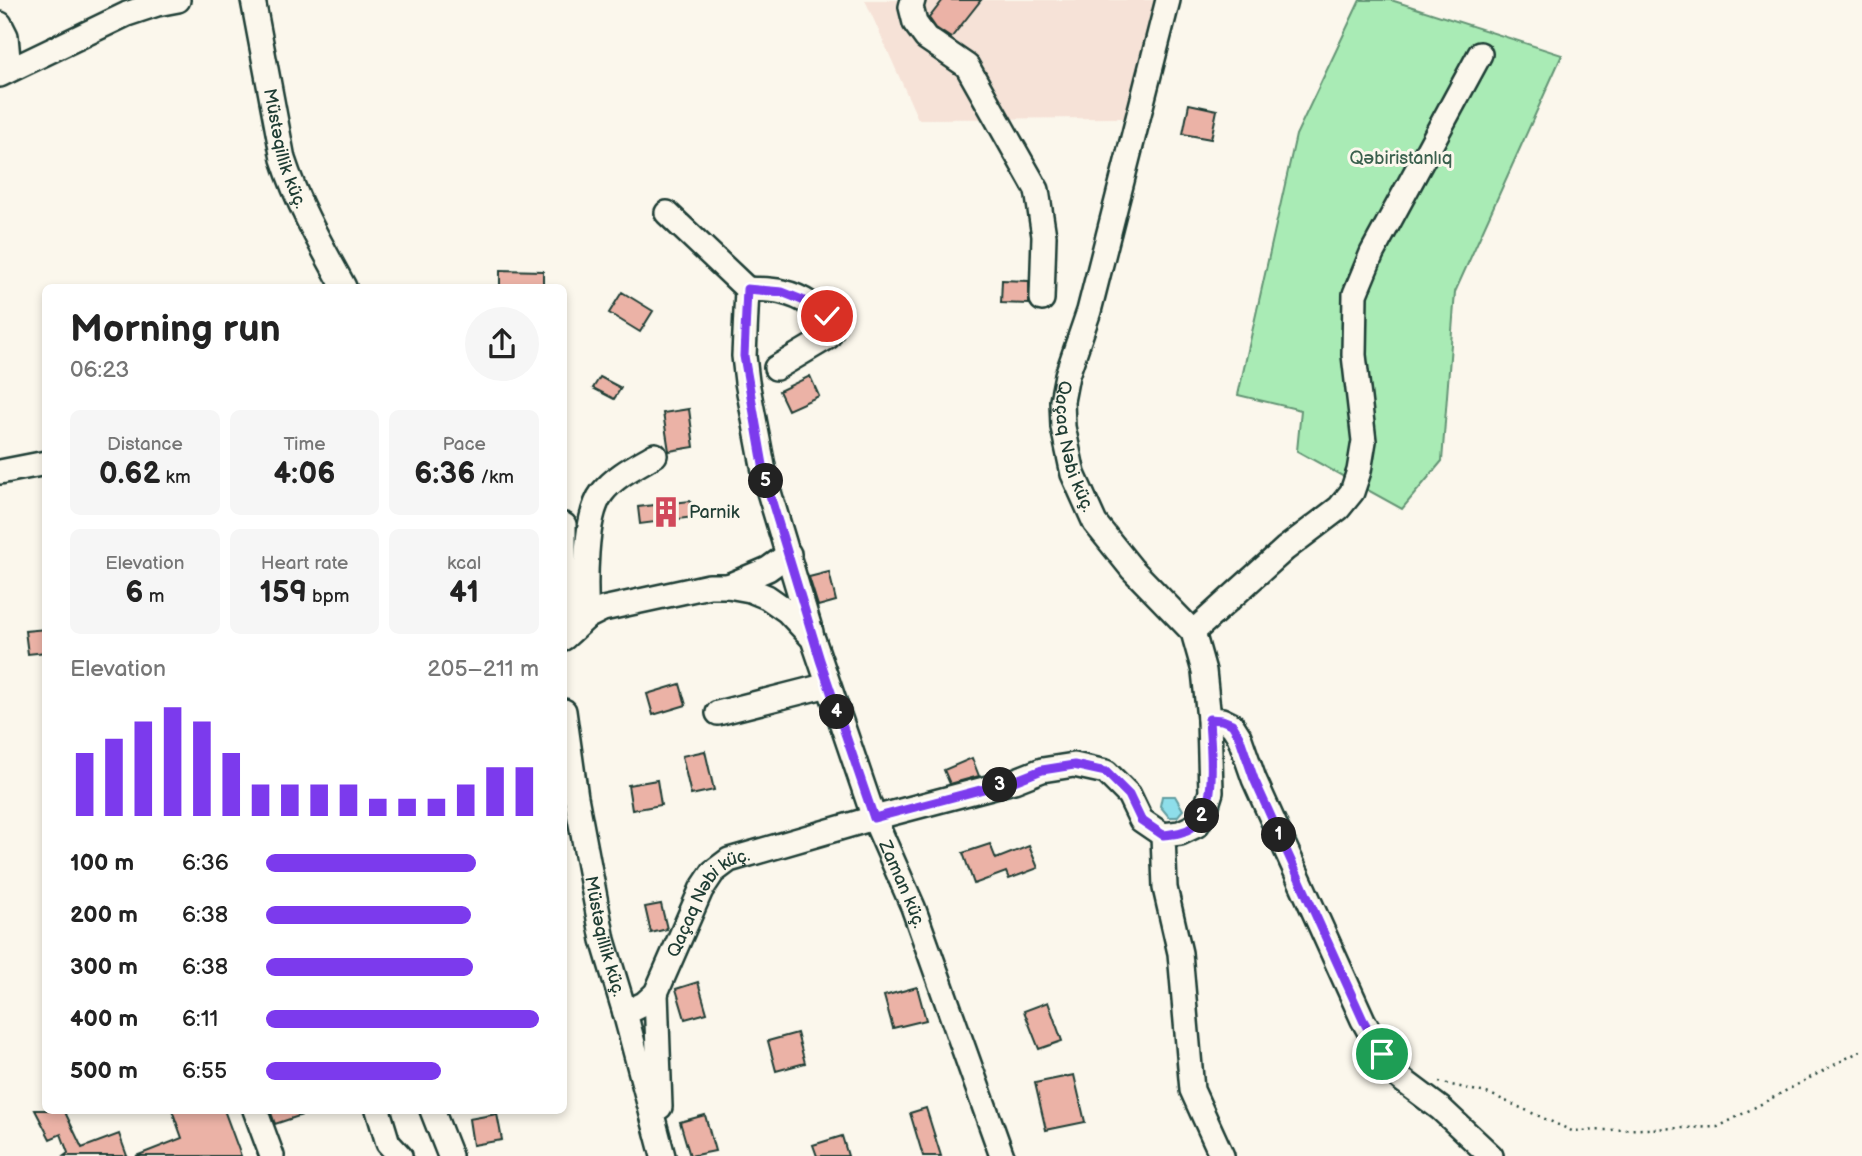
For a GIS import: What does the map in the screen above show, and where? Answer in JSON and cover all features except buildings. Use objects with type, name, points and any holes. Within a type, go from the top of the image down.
[{"type":"street","points":[[0,24],[6,36],[4,72],[127,14],[178,0]]},
{"type":"street","name":"Müstəqillik küç.","points":[[253,0],[283,159],[300,207],[342,284]]},
{"type":"street","points":[[913,0],[911,7],[915,23],[926,38],[967,66],[1037,190],[1044,236],[1042,299]]},
{"type":"street","name":"Qaçaq Nəbi küç.","points":[[656,993],[701,890],[713,872],[729,860],[1014,781],[1042,770],[1074,765],[1106,772],[1129,795],[1141,820],[1163,835],[1180,833],[1197,825],[1205,811],[1211,792],[1209,719],[1204,671],[1193,632],[1132,569],[1096,523],[1073,474],[1063,427],[1062,401],[1067,376],[1089,311],[1168,0]]},
{"type":"street","points":[[1193,632],[1285,549],[1339,508],[1352,492],[1364,441],[1354,355],[1355,294],[1372,253],[1480,54]]},
{"type":"street","points":[[667,213],[747,289],[782,292],[802,300],[827,316],[833,327],[828,337],[776,369]]},
{"type":"street","points":[[747,289],[744,356],[747,382],[766,482],[813,639]]},
{"type":"street","points":[[574,629],[593,516],[599,496],[611,482],[655,455]]},
{"type":"street","points":[[0,472],[42,464]]},
{"type":"street","points":[[728,586],[768,569],[789,554]]},
{"type":"street","name":"Zaman küç.","points":[[574,629],[604,609],[709,586],[728,586],[750,590],[767,597],[787,611],[813,639],[874,818],[913,907],[1002,1156]]},
{"type":"street","points":[[567,607],[574,629]]},
{"type":"street","points":[[718,713],[828,685]]},
{"type":"street","points":[[1209,719],[1232,724],[1239,736],[1254,779],[1363,1020],[1382,1054],[1401,1079],[1441,1109],[1491,1156]]},
{"type":"street","name":"Müstəqillik küç.","points":[[567,732],[576,797],[603,940],[663,1156]]},
{"type":"street","points":[[1163,835],[1165,888],[1180,953],[1192,1090],[1222,1156]]},
{"type":"street","points":[[625,1013],[644,1004],[656,993]]},
{"type":"street","points":[[656,993],[660,1115],[656,1126]]},
{"type":"street","points":[[257,1114],[272,1156]]},
{"type":"street","points":[[379,1114],[388,1143],[400,1156]]},
{"type":"street","points":[[434,1114],[450,1156]]},
{"type":"path","points":[[1437,1082],[1490,1094],[1572,1132],[1718,1127],[1862,1050]]},
{"type":"shaded area","points":[[865,0],[1157,0],[1127,118],[918,119]]},
{"type":"green space","name":"Qəbiristanlıq","points":[[1360,0],[1391,0],[1562,55],[1455,292],[1442,461],[1402,509],[1297,451],[1301,410],[1238,395],[1296,135]]},
{"type":"water","points":[[1162,796],[1175,796],[1183,810],[1177,817],[1169,817],[1160,806]]},
{"type":"place","name":"Parnik","points":[[666,512]]},
{"type":"route","points":[[827,316],[802,300],[782,292],[747,289],[744,356],[766,482],[820,660],[874,818],[1014,781],[1042,770],[1074,765],[1106,772],[1129,795],[1141,820],[1163,835],[1180,833],[1197,825],[1211,792],[1209,719],[1232,724],[1254,779],[1363,1020],[1382,1054]]}]
